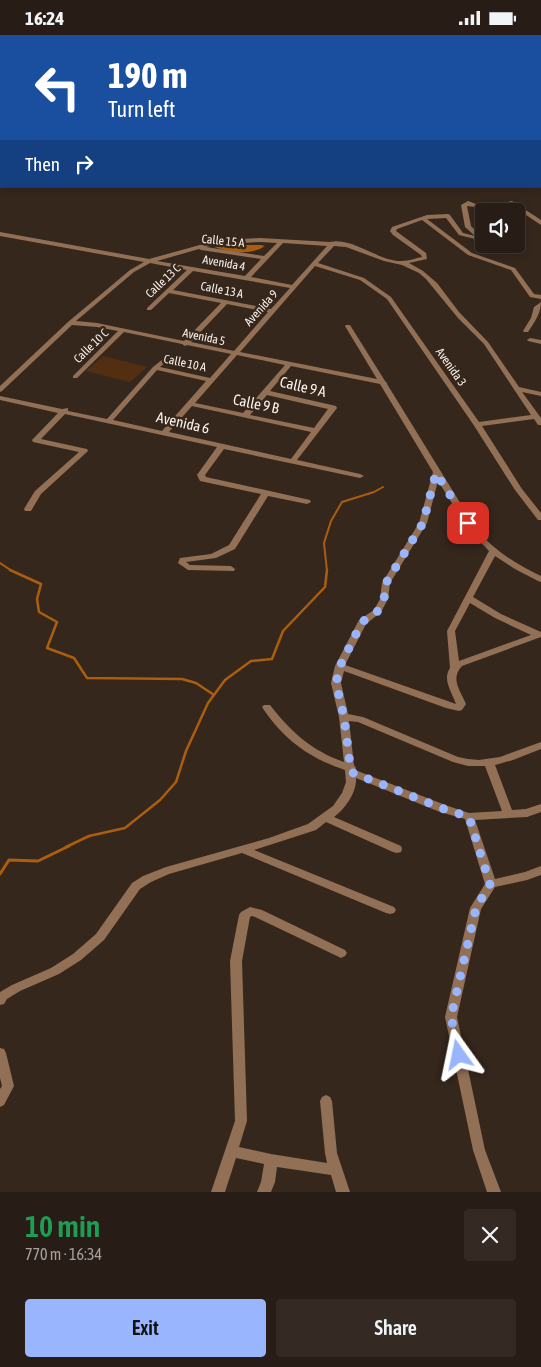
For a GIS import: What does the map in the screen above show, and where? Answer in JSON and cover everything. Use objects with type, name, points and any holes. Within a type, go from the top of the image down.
[{"type":"street","points":[[475,205],[468,203],[464,205],[468,227],[475,233]]},
{"type":"street","points":[[525,212],[541,223]]},
{"type":"street","points":[[402,263],[426,258],[424,254],[394,234],[394,228],[423,217],[436,214],[448,216],[461,235],[475,238]]},
{"type":"street","points":[[423,217],[470,254],[513,269],[532,296],[541,297]]},
{"type":"street","name":"Avenida 4","points":[[0,234],[294,287]]},
{"type":"street","points":[[246,279],[282,241]]},
{"type":"street","points":[[0,390],[70,323],[132,271],[149,261],[218,242],[282,241],[333,243],[347,245],[386,260],[415,267],[435,284],[458,315],[485,341],[538,420]]},
{"type":"street","name":"Avenida 9","points":[[165,432],[333,243]]},
{"type":"street","name":"Calle 15 A","points":[[179,252],[202,248],[265,257]]},
{"type":"street","name":"Avenida 3","points":[[314,264],[362,279],[389,298],[477,424],[519,490],[541,518]]},
{"type":"street","name":"Calle 13 C","points":[[149,309],[191,269]]},
{"type":"street","name":"Calle 13 A","points":[[168,291],[273,311]]},
{"type":"street","points":[[184,344],[224,302]]},
{"type":"street","points":[[526,331],[538,318],[536,307],[541,304]]},
{"type":"street","name":"Avenida 5","points":[[70,323],[87,324],[384,383]]},
{"type":"street","points":[[348,326],[384,383],[410,431],[468,523],[482,541],[493,551],[516,567],[541,579]]},
{"type":"street","name":"Calle 10 C","points":[[75,377],[122,331]]},
{"type":"street","points":[[530,340],[541,342]]},
{"type":"street","points":[[109,421],[155,368],[165,360]]},
{"type":"street","points":[[245,416],[289,365]]},
{"type":"street","name":"Calle 10 A","points":[[155,368],[211,380]]},
{"type":"street","points":[[516,389],[541,394]]},
{"type":"street","name":"Calle 9 A","points":[[265,392],[333,408],[316,431]]},
{"type":"street","name":"Avenida 6","points":[[0,398],[165,432],[360,476]]},
{"type":"street","name":"Calle 9 B","points":[[190,404],[316,431]]},
{"type":"street","points":[[28,509],[38,493],[84,451],[36,440],[65,411]]},
{"type":"street","points":[[477,424],[538,420]]},
{"type":"street","points":[[294,461],[316,431]]},
{"type":"street","points":[[222,446],[202,475],[203,479],[307,502]]},
{"type":"street","points":[[0,1000],[16,988],[55,971],[77,957],[100,937],[136,886],[147,879],[166,871],[312,827],[337,809],[347,794],[351,782],[344,717],[336,683],[340,666],[362,622],[377,612],[384,599],[386,583],[423,523],[436,473]]},
{"type":"street","points":[[231,569],[188,567],[182,563],[183,560],[213,557],[232,547],[266,492]]},
{"type":"street","points":[[455,668],[451,631],[493,551]]},
{"type":"street","points":[[340,666],[459,708],[461,703],[450,677],[451,671],[459,664],[539,635],[498,616],[468,597]]},
{"type":"street","points":[[267,707],[279,725],[298,744],[328,761],[444,809],[469,817],[527,813],[541,808]]},
{"type":"street","points":[[344,717],[367,722],[456,760],[469,763],[489,763],[541,745]]},
{"type":"street","points":[[489,763],[508,814]]},
{"type":"street","points":[[469,817],[490,884]]},
{"type":"street","points":[[327,818],[397,849]]},
{"type":"street","points":[[242,849],[390,910]]},
{"type":"street","points":[[494,1192],[479,1150],[451,1017],[476,908],[490,884],[527,876],[541,870]]},
{"type":"street","points":[[218,1192],[241,1121],[242,1099],[236,961],[245,915],[250,911],[258,913],[342,953]]},
{"type":"street","points":[[0,1053],[8,1086],[0,1101]]},
{"type":"street","points":[[326,1101],[331,1153],[343,1192]]},
{"type":"street","points":[[232,1151],[271,1160],[336,1170]]},
{"type":"street","points":[[264,1192],[268,1182],[271,1160]]},
{"type":"shaded area","points":[[226,245],[265,246],[246,252],[233,252],[214,247]]},
{"type":"shaded area","points":[[103,356],[147,367],[130,382],[86,371]]},
{"type":"waterway","points":[[327,570],[324,543],[331,521],[342,502],[374,492],[383,487]]},
{"type":"waterway","points":[[0,563],[12,571]]},
{"type":"waterway","points":[[214,695],[225,680],[251,661],[272,659],[283,631],[325,587],[327,570]]},
{"type":"waterway","points":[[12,571],[41,584],[37,599],[39,612],[57,622],[47,648],[74,658],[87,678],[182,679],[196,683],[214,695]]},
{"type":"waterway","points":[[66,847],[89,836],[125,828],[160,800],[176,782],[186,751],[208,703],[214,695]]},
{"type":"waterway","points":[[0,874],[9,860],[38,861],[69,846]]},
{"type":"route","points":[[459,1055],[451,1017],[476,908],[490,884],[469,817],[351,772],[344,717],[336,683],[340,666],[362,622],[377,612],[384,599],[386,583],[423,523],[436,473],[468,523]]}]
